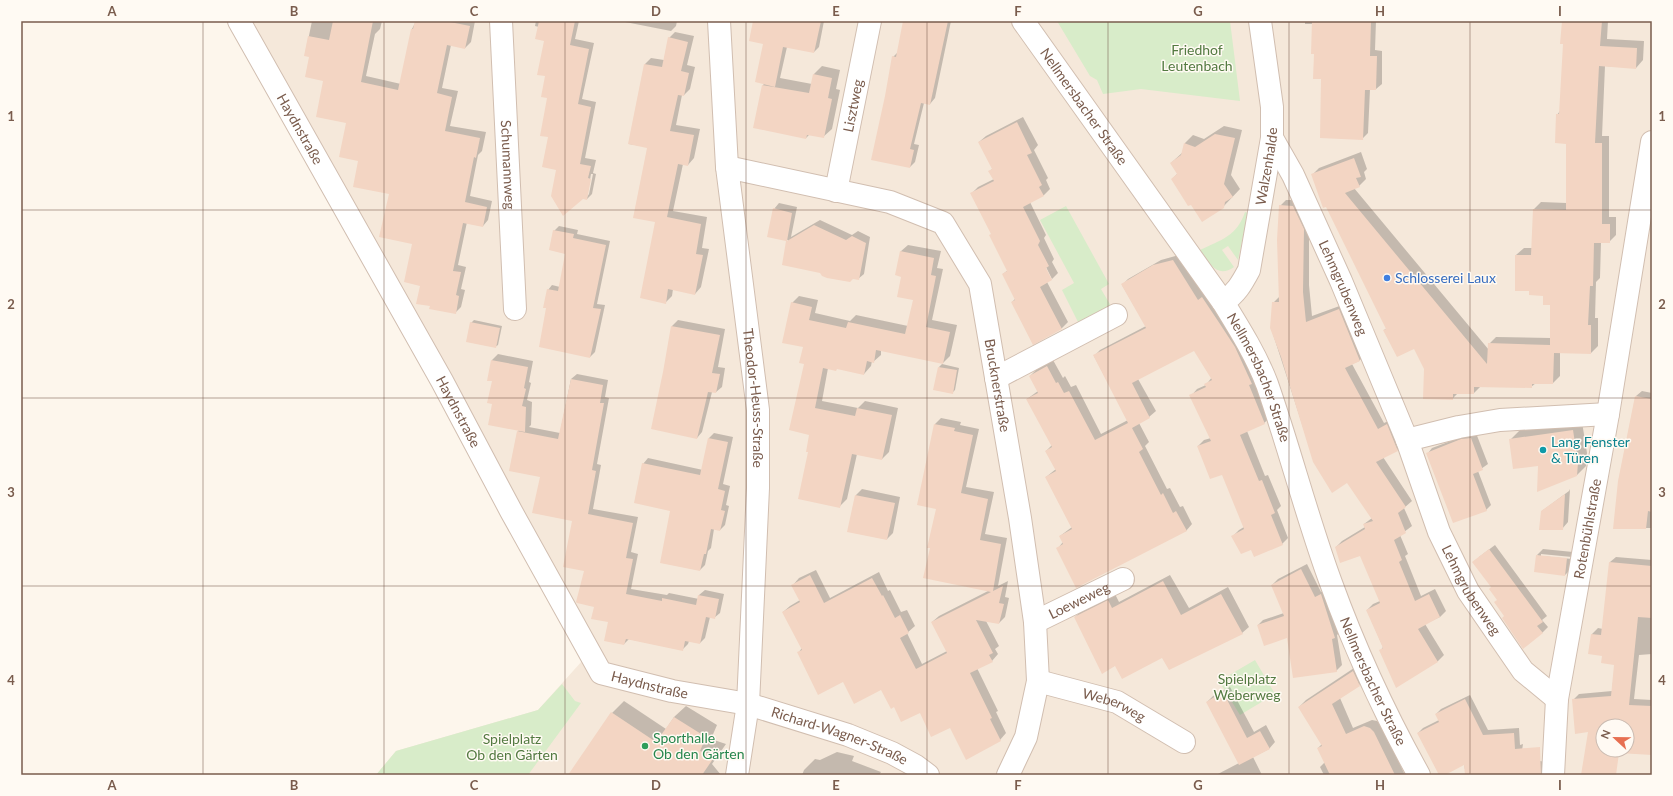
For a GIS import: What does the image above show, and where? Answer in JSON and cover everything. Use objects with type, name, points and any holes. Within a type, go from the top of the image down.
[{"type":"street","name":"Haydnstraße","points":[[239,21],[442,381],[511,511],[601,673],[672,690],[748,704]]},
{"type":"street","name":"Schumannweg","points":[[501,21],[515,309]]},
{"type":"street","name":"Theodor-Heuss-Straße","points":[[719,21],[727,167],[758,410],[758,488],[748,704],[737,775]]},
{"type":"street","name":"Lisztweg","points":[[836,191],[870,21]]},
{"type":"street","name":"Nellmersbacher Straße","points":[[1023,21],[1223,302],[1247,341],[1266,383],[1331,583],[1359,653],[1390,718],[1420,775]]},
{"type":"street","name":"Walzenhalde","points":[[1223,302],[1242,284],[1249,270],[1272,138],[1272,107],[1260,21]]},
{"type":"street","name":"Lehmgrubenweg","points":[[1272,138],[1293,175],[1312,217],[1407,440],[1439,532],[1468,591],[1523,671],[1557,699]]},
{"type":"street","name":"Rotenbühlstraße","points":[[1553,775],[1557,699],[1608,414],[1652,142]]},
{"type":"street","name":"Brucknerstraße","points":[[727,167],[890,202],[943,223],[980,284],[1020,518],[1035,622],[1038,681],[1026,737],[1008,775]]},
{"type":"street","points":[[996,378],[1116,315]]},
{"type":"street","points":[[1407,440],[1459,427],[1500,420],[1608,414]]},
{"type":"street","name":"Loeweweg","points":[[1035,622],[1122,579]]},
{"type":"street","name":"Weberweg","points":[[1038,681],[1117,702],[1184,742]]},
{"type":"street","name":"Richard-Wagner-Straße","points":[[748,704],[848,735],[892,753],[916,766],[928,775]]},
{"type":"shaded area","points":[[233,21],[1652,21],[1652,775],[376,775],[396,751],[538,710],[582,661]]},
{"type":"green space","name":"Friedhof Leutenbach","points":[[1057,21],[1230,21],[1240,101],[1141,89],[1103,94],[1097,80],[1090,76]]},
{"type":"green space","points":[[1066,206],[1109,284],[1101,289],[1111,306],[1079,324],[1062,290],[1074,283],[1040,220]]},
{"type":"green space","points":[[1245,212],[1248,213],[1238,260],[1228,246],[1222,250],[1234,267],[1223,271],[1214,268],[1200,250],[1221,240],[1233,232],[1238,227]]},
{"type":"green space","name":"Spielplatz Weberweg","points":[[1255,660],[1275,694],[1240,715],[1219,681]]},
{"type":"green space","name":"Spielplatz Ob den Gärten","points":[[562,684],[575,701],[581,703],[528,775],[376,775],[396,751],[538,710]]},
{"type":"building","points":[[333,21],[373,21],[361,82],[398,90],[411,29],[413,29],[415,21],[445,21],[470,26],[465,49],[447,45],[437,93],[452,97],[445,131],[480,138],[476,158],[474,157],[465,202],[487,207],[483,227],[463,223],[453,271],[461,272],[456,295],[459,296],[456,314],[429,309],[430,306],[416,304],[420,286],[404,282],[412,244],[379,237],[389,194],[353,187],[358,161],[339,157],[346,123],[316,117],[323,81],[305,77],[309,57],[304,56],[308,36],[329,40]]},
{"type":"building","points":[[539,21],[575,21],[570,45],[589,49],[578,104],[591,107],[580,164],[591,166],[588,178],[591,179],[587,200],[583,199],[563,216],[551,196],[556,170],[542,167],[548,137],[540,136],[547,98],[541,97],[545,76],[537,75],[544,41],[535,39]]},
{"type":"building","points":[[753,21],[821,21],[814,53],[783,47],[775,87],[755,82],[763,44],[749,41]]},
{"type":"building","points":[[903,21],[948,21],[930,105],[921,103],[910,149],[914,150],[910,168],[871,160],[892,56],[896,57]]},
{"type":"building","points":[[1312,21],[1371,21],[1370,56],[1377,56],[1376,90],[1365,90],[1363,140],[1320,138],[1321,79],[1313,79],[1314,54],[1311,54]]},
{"type":"building","points":[[1562,21],[1602,21],[1600,46],[1637,48],[1636,69],[1599,66],[1595,143],[1602,143],[1602,224],[1610,224],[1610,243],[1594,243],[1593,286],[1590,286],[1588,325],[1591,325],[1591,354],[1554,353],[1553,384],[1532,384],[1532,388],[1474,387],[1474,394],[1453,394],[1453,400],[1423,399],[1424,369],[1414,349],[1397,357],[1383,330],[1386,329],[1326,207],[1323,208],[1311,174],[1354,158],[1361,177],[1356,178],[1360,187],[1345,193],[1487,364],[1488,343],[1550,345],[1550,305],[1543,305],[1543,296],[1529,295],[1529,291],[1515,291],[1515,255],[1531,255],[1533,209],[1566,210],[1566,144],[1555,143],[1556,114],[1559,114],[1563,44],[1560,44]]},
{"type":"building","points":[[668,37],[688,42],[681,71],[689,73],[684,96],[678,95],[670,131],[694,135],[688,166],[678,164],[667,217],[701,224],[696,254],[703,255],[695,295],[668,289],[666,304],[640,298],[655,222],[633,218],[647,148],[628,144],[644,64],[662,67]]},
{"type":"building","points":[[813,74],[832,78],[828,98],[832,99],[824,138],[807,135],[806,139],[753,128],[762,85],[809,93]]},
{"type":"building","points":[[1017,122],[1032,153],[1027,155],[1042,185],[1039,187],[1044,196],[1023,207],[1040,241],[1038,245],[1049,266],[1046,268],[1052,280],[1040,287],[1062,329],[1033,345],[1011,302],[1015,300],[1002,274],[1007,271],[989,235],[991,234],[970,193],[994,181],[988,171],[992,169],[978,142]]},
{"type":"building","points":[[1215,134],[1235,138],[1224,184],[1233,197],[1225,202],[1224,208],[1202,222],[1191,205],[1188,206],[1171,179],[1177,174],[1170,163],[1181,155],[1184,143],[1195,147]]},
{"type":"building","points":[[1279,205],[1293,206],[1304,229],[1303,292],[1306,322],[1339,309],[1360,361],[1345,368],[1378,429],[1387,424],[1398,451],[1376,462],[1406,507],[1398,513],[1406,533],[1394,540],[1402,560],[1399,562],[1415,601],[1429,594],[1440,617],[1418,629],[1438,662],[1396,688],[1379,650],[1383,648],[1366,610],[1380,603],[1360,556],[1340,563],[1335,547],[1365,529],[1363,524],[1373,521],[1347,483],[1332,493],[1313,462],[1281,357],[1270,328],[1272,302],[1279,302],[1277,240]]},
{"type":"building","points":[[773,208],[792,213],[787,241],[814,225],[846,240],[852,236],[866,243],[859,280],[853,279],[850,282],[827,278],[822,276],[820,273],[782,265],[786,241],[767,237]]},
{"type":"building","points":[[553,230],[574,234],[573,238],[606,245],[593,308],[601,309],[590,358],[539,347],[546,308],[543,308],[547,289],[558,291],[565,254],[549,250]]},
{"type":"building","points":[[900,251],[934,258],[931,275],[936,276],[926,327],[950,332],[943,364],[876,350],[874,363],[867,361],[864,375],[837,369],[836,371],[823,368],[815,408],[855,416],[857,408],[892,415],[882,460],[852,454],[840,508],[798,499],[808,452],[806,452],[809,435],[789,430],[804,364],[799,363],[803,347],[782,343],[791,302],[812,307],[809,320],[846,328],[848,322],[905,334],[913,300],[897,297],[901,277],[895,275]]},
{"type":"building","points":[[1173,260],[1198,300],[1202,297],[1235,347],[1252,384],[1249,385],[1265,424],[1240,435],[1259,481],[1262,480],[1275,513],[1271,515],[1283,545],[1254,557],[1251,550],[1241,554],[1231,536],[1244,529],[1222,475],[1210,479],[1197,446],[1211,441],[1189,395],[1206,387],[1204,384],[1212,380],[1194,351],[1132,383],[1150,418],[1132,428],[1143,449],[1139,452],[1161,495],[1163,493],[1173,513],[1176,511],[1187,531],[1076,588],[1056,548],[1063,544],[1059,536],[1072,529],[1045,477],[1056,471],[1045,451],[1052,447],[1026,399],[1038,393],[1029,376],[1047,366],[1056,383],[1058,382],[1064,393],[1069,391],[1095,440],[1128,423],[1093,355],[1146,328],[1121,284],[1153,265]]},
{"type":"building","points":[[470,322],[500,328],[496,348],[466,342]]},
{"type":"building","points":[[671,326],[720,335],[712,373],[720,374],[716,393],[708,392],[697,439],[651,429]]},
{"type":"building","points":[[491,360],[528,367],[524,388],[526,389],[522,406],[526,407],[525,432],[488,425],[492,404],[487,403],[492,381],[487,381]]},
{"type":"building","points":[[938,367],[957,370],[953,394],[933,390]]},
{"type":"building","points":[[571,379],[603,385],[600,403],[604,403],[592,470],[596,471],[588,514],[633,523],[626,558],[633,559],[626,594],[662,601],[662,598],[696,605],[698,595],[719,599],[715,619],[706,617],[700,644],[685,641],[683,651],[626,639],[624,645],[604,641],[608,622],[591,619],[594,607],[576,602],[584,571],[563,567],[572,521],[532,513],[540,477],[509,471],[517,431],[558,439]]},
{"type":"building","points":[[1635,396],[1652,399],[1652,512],[1648,511],[1646,529],[1613,529],[1618,481]]},
{"type":"building","points":[[934,424],[955,428],[954,431],[973,435],[961,493],[988,499],[980,540],[1001,544],[993,591],[1003,586],[999,603],[1004,604],[999,624],[976,620],[993,653],[989,655],[993,662],[970,673],[992,718],[990,719],[1001,741],[966,760],[950,728],[931,737],[920,713],[901,722],[894,707],[891,709],[881,690],[854,704],[843,682],[818,695],[797,652],[802,650],[782,612],[800,602],[791,585],[810,575],[824,603],[872,578],[895,618],[900,615],[909,633],[900,638],[916,669],[947,653],[931,622],[991,592],[923,578],[930,548],[927,548],[936,509],[917,505]]},
{"type":"building","name":"Lang Fenster & Türen","points":[[1573,430],[1578,463],[1577,476],[1537,492],[1538,466],[1513,469],[1509,439]]},
{"type":"building","points":[[708,438],[728,442],[718,489],[725,491],[721,510],[725,511],[720,531],[711,529],[706,554],[704,554],[700,571],[660,563],[670,511],[634,503],[642,463],[700,475]]},
{"type":"building","points":[[1471,438],[1483,470],[1473,474],[1487,511],[1453,523],[1426,453],[1461,439]]},
{"type":"building","points":[[1565,494],[1563,530],[1539,530],[1541,511]]},
{"type":"building","points":[[855,495],[895,503],[887,540],[847,532]]},
{"type":"building","points":[[1489,549],[1543,622],[1537,626],[1543,633],[1523,649],[1502,618],[1504,616],[1494,602],[1497,600],[1489,589],[1491,587],[1472,562]]},
{"type":"building","points":[[1536,555],[1567,558],[1565,576],[1534,572]]},
{"type":"building","points":[[1609,562],[1652,566],[1652,618],[1638,617],[1629,705],[1652,706],[1652,755],[1635,754],[1635,718],[1595,718],[1595,758],[1618,758],[1616,775],[1581,775],[1588,732],[1575,734],[1572,699],[1611,696],[1614,665],[1601,663],[1602,656],[1588,654],[1591,634],[1601,635]]},
{"type":"building","points":[[1301,569],[1315,597],[1321,594],[1335,638],[1332,639],[1337,672],[1293,678],[1287,638],[1264,646],[1257,625],[1284,616],[1271,585]]},
{"type":"building","points":[[1163,581],[1181,615],[1221,594],[1243,634],[1169,670],[1162,658],[1122,679],[1115,666],[1102,674],[1074,617],[1108,600],[1112,608]]},
{"type":"building","points":[[1353,671],[1360,686],[1332,704],[1346,734],[1364,726],[1370,728],[1374,732],[1395,775],[1330,775],[1317,748],[1322,746],[1298,707]]},
{"type":"building","points":[[1223,692],[1247,738],[1260,731],[1270,749],[1239,765],[1206,702]]},
{"type":"building","points":[[1465,699],[1483,735],[1514,733],[1515,749],[1540,747],[1541,775],[1465,775],[1464,765],[1445,775],[1439,775],[1417,733],[1439,722],[1435,714]]},
{"type":"building","name":"Sporthalle Ob den Gärten","points":[[611,712],[656,742],[674,717],[706,737],[700,751],[715,756],[702,775],[568,775]]},
{"type":"place","name":"Schlosserei Laux","points":[[1387,278]]},
{"type":"place","name":"Lang Fenster & Türen","points":[[1543,450]]},
{"type":"place","name":"Sporthalle Ob den Gärten","points":[[645,746]]}]
